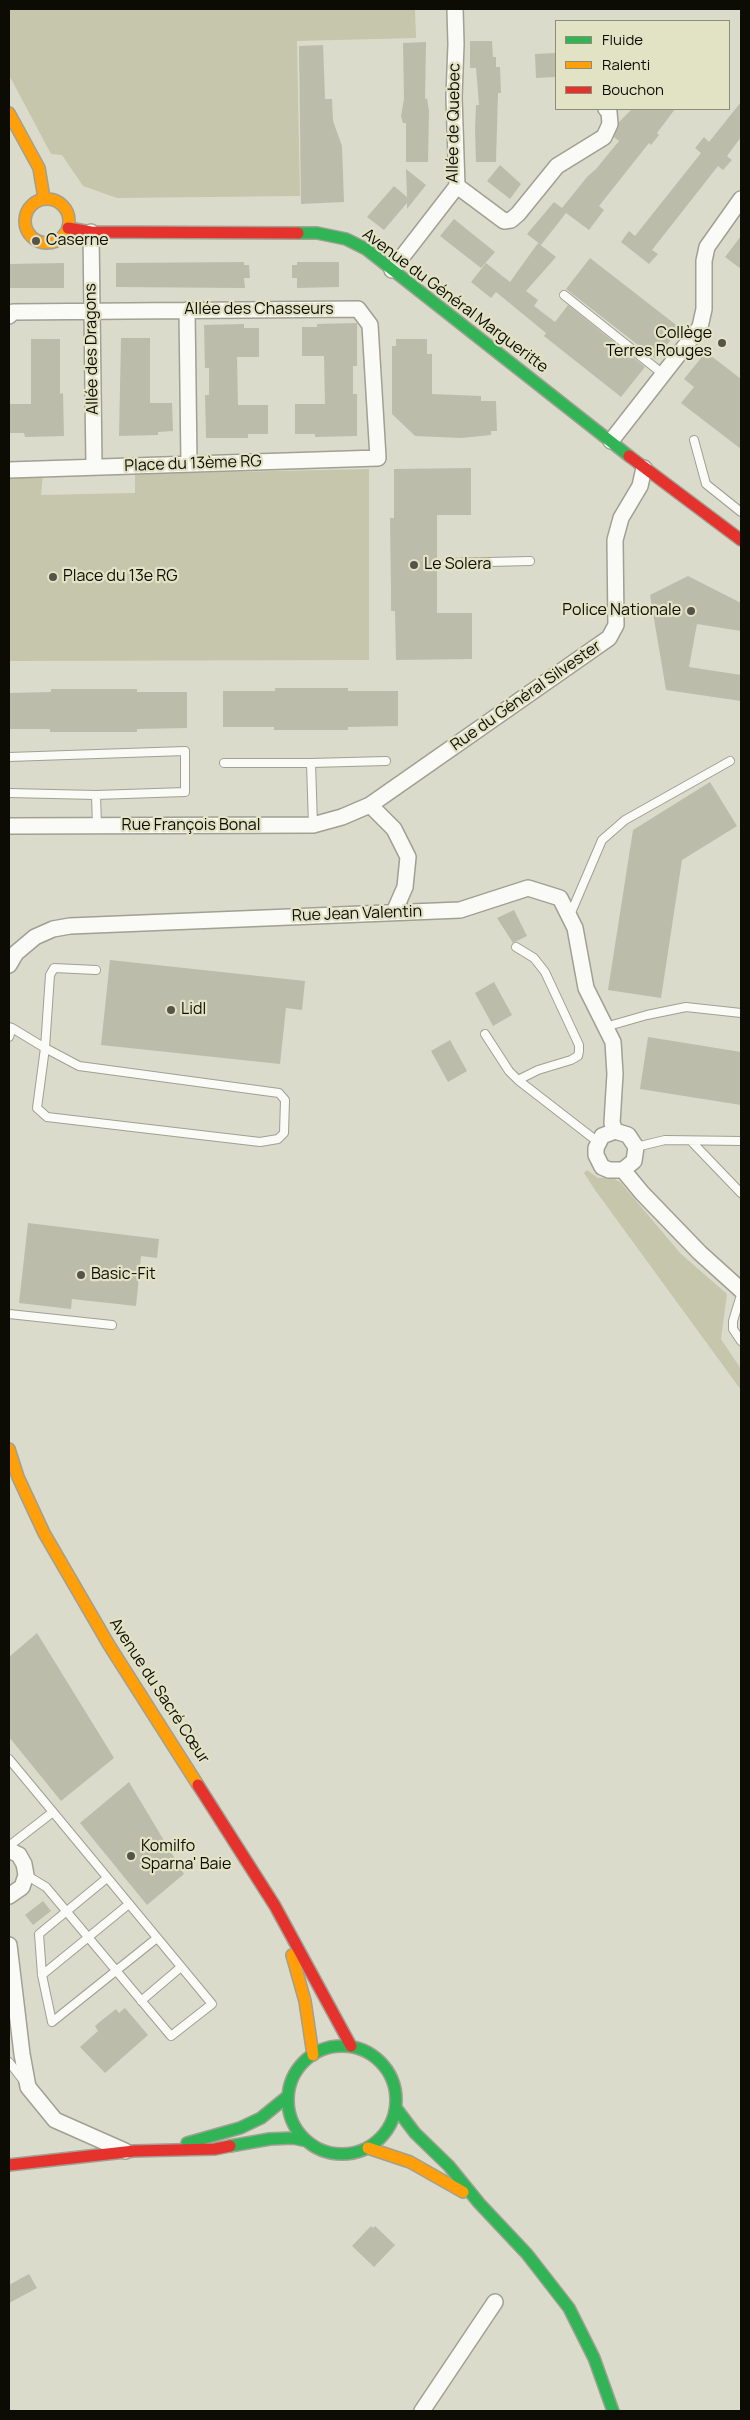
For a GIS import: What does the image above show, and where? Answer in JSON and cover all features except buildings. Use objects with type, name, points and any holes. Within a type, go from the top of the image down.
[{"type":"main road","points":[[9,113],[39,168],[44,198]]},
{"type":"main road","points":[[44,198],[55,200],[64,206],[69,217],[68,228],[63,236],[54,242],[45,243],[36,240],[21,225],[29,207],[35,201],[44,198]]},
{"type":"main road","name":"Avenue du Général Margueritte","points":[[68,228],[92,232],[317,233],[346,239],[366,250],[644,468],[741,540]]},
{"type":"main road","name":"Avenue du Sacré Cœur","points":[[9,1449],[13,1478],[23,1490],[44,1533],[108,1645],[275,1906],[351,2046]]},
{"type":"main road","name":"Avenue du Sacré Cœur","points":[[275,1906],[304,2001],[313,2055]]},
{"type":"main road","points":[[9,2165],[169,2148],[215,2149],[270,2139],[293,2138],[307,2141],[318,2148],[336,2154],[350,2154],[368,2148],[381,2138],[392,2122],[396,2108],[396,2089],[386,2068],[369,2052],[351,2046],[338,2045],[320,2050],[301,2064],[291,2080],[288,2096],[292,2121],[307,2141]]},
{"type":"main road","points":[[169,2148],[240,2128],[261,2118],[288,2096]]},
{"type":"main road","points":[[396,2108],[415,2133],[448,2166],[479,2203],[527,2254],[569,2308],[594,2358],[613,2411]]},
{"type":"main road","points":[[368,2148],[410,2162],[479,2203]]},
{"type":"street","name":"Allée de Quebec","points":[[392,270],[457,186],[454,96],[455,9]]},
{"type":"street","points":[[457,186],[504,221],[511,220],[557,166],[604,137],[610,124],[609,112],[607,110]]},
{"type":"street","points":[[611,441],[700,326],[704,310],[704,262],[707,247],[741,199]]},
{"type":"street","name":"Allée des Dragons","points":[[92,232],[90,311],[94,467]]},
{"type":"street","name":"Allée des Chasseurs","points":[[9,316],[13,312],[358,309],[370,325],[378,458]]},
{"type":"street","points":[[187,310],[189,464]]},
{"type":"street","name":"Place du 13ème RG","points":[[9,470],[378,458]]},
{"type":"street","name":"Rue du Général Silvester","points":[[370,805],[609,638],[616,625],[615,540],[621,518],[640,486],[644,468]]},
{"type":"street","points":[[370,805],[394,829],[408,857],[405,887],[394,912]]},
{"type":"street","name":"Rue François Bonal","points":[[9,826],[313,825],[370,805]]},
{"type":"street","name":"Rue Jean Valentin","points":[[9,965],[16,953],[35,937],[52,929],[70,926],[460,910],[528,888],[560,898],[575,928],[586,988],[613,1042],[612,1123],[615,1131]]},
{"type":"street","points":[[615,1131],[628,1135],[636,1147],[634,1161],[623,1170],[609,1170],[602,1167],[596,1155],[598,1142],[608,1133],[615,1131]]},
{"type":"street","points":[[623,1170],[700,1253],[741,1290]]},
{"type":"street","points":[[9,1848],[19,1855],[24,1864],[26,1875],[22,1887],[9,1896]]},
{"type":"street","points":[[9,1945],[22,2054],[28,2087],[55,2120],[126,2152]]},
{"type":"street","points":[[422,2411],[495,2302]]},
{"type":"lane","points":[[564,295],[663,374]]},
{"type":"lane","points":[[694,440],[706,484],[741,512]]},
{"type":"lane","points":[[447,563],[530,560]]},
{"type":"lane","points":[[9,757],[185,751],[185,792],[96,796],[9,793]]},
{"type":"lane","points":[[224,763],[386,761]]},
{"type":"lane","points":[[569,917],[602,840],[625,820],[730,761]]},
{"type":"lane","points":[[311,763],[313,825]]},
{"type":"lane","points":[[96,796],[97,826]]},
{"type":"lane","points":[[516,947],[534,958],[545,972],[578,1044],[579,1051],[578,1056],[571,1060],[538,1070],[518,1080]]},
{"type":"lane","points":[[9,1037],[10,1028],[45,1048],[79,1066],[279,1093],[285,1100],[284,1133],[278,1139],[260,1142],[47,1117],[37,1108],[45,1048],[50,975],[54,968],[96,970]]},
{"type":"lane","points":[[605,1027],[647,1015],[686,1007],[741,1014]]},
{"type":"lane","points":[[485,1034],[509,1071],[518,1080],[598,1142]]},
{"type":"lane","points":[[636,1147],[665,1140],[741,1141]]},
{"type":"lane","points":[[691,1141],[741,1193]]},
{"type":"lane","points":[[741,1295],[733,1320],[733,1329],[741,1341]]},
{"type":"lane","points":[[9,1314],[112,1325]]},
{"type":"lane","points":[[9,1759],[212,2004],[171,2036],[46,1887],[26,1875]]},
{"type":"lane","points":[[9,1848],[53,1812]]},
{"type":"lane","points":[[107,1878],[39,1934],[42,1975],[52,2022],[157,1938]]},
{"type":"lane","points":[[42,1975],[128,1904]]},
{"type":"lane","points":[[141,2001],[181,1967]]},
{"type":"lane","points":[[9,2062],[28,2087]]},
{"type":"green space","points":[[9,9],[415,9],[416,38],[297,41],[300,196],[117,198],[83,186],[62,155],[51,154],[9,75]]},
{"type":"green space","points":[[369,469],[369,660],[9,661],[9,476],[43,475],[41,495],[135,493],[135,474]]},
{"type":"green space","points":[[587,1170],[598,1178],[611,1177],[620,1182],[681,1254],[727,1294],[721,1339],[741,1369],[741,1390],[595,1190],[584,1173]]},
{"type":"traffic: fast","points":[[298,233],[317,233],[346,239],[366,249],[629,456]]},
{"type":"traffic: fast","points":[[342,2046],[363,2050],[380,2062],[392,2079],[396,2100],[392,2121],[380,2138],[363,2150],[342,2154],[321,2150],[304,2138],[292,2121],[288,2100],[292,2079],[304,2062],[321,2050],[342,2046]]},
{"type":"traffic: fast","points":[[187,2143],[240,2128],[261,2118],[288,2096]]},
{"type":"traffic: fast","points":[[396,2108],[415,2133],[449,2166],[479,2203],[527,2254],[569,2308],[594,2358],[613,2411]]},
{"type":"traffic: fast","points":[[230,2146],[270,2139],[293,2138],[307,2141]]},
{"type":"traffic: slow","points":[[9,113],[39,168],[44,198]]},
{"type":"traffic: slow","points":[[43,199],[51,199],[63,205],[69,221],[63,237],[51,243],[43,243],[31,237],[25,225],[25,217],[31,205],[43,199]]},
{"type":"traffic: slow","points":[[9,1449],[18,1477],[44,1533],[109,1645],[198,1785]]},
{"type":"traffic: slow","points":[[292,1955],[305,2001],[313,2055]]},
{"type":"traffic: slow","points":[[368,2148],[410,2162],[463,2192]]},
{"type":"traffic: jam","points":[[68,228],[91,232],[298,233]]},
{"type":"traffic: jam","points":[[629,456],[741,540]]},
{"type":"traffic: jam","points":[[198,1785],[275,1906],[351,2046]]},
{"type":"traffic: jam","points":[[9,2165],[134,2151],[215,2149],[230,2146]]},
{"type":"place","name":"Caserne","points":[[36,241]]},
{"type":"place","name":"Collège Terres Rouges","points":[[722,343]]},
{"type":"place","name":"Le Solera","points":[[414,565]]},
{"type":"place","name":"Place du 13e RG","points":[[53,577]]},
{"type":"place","name":"Police Nationale","points":[[691,611]]},
{"type":"place","name":"Lidl","points":[[171,1010]]},
{"type":"place","name":"Basic-Fit","points":[[81,1275]]},
{"type":"place","name":"Komilfo Sparna' Baie","points":[[131,1856]]}]
